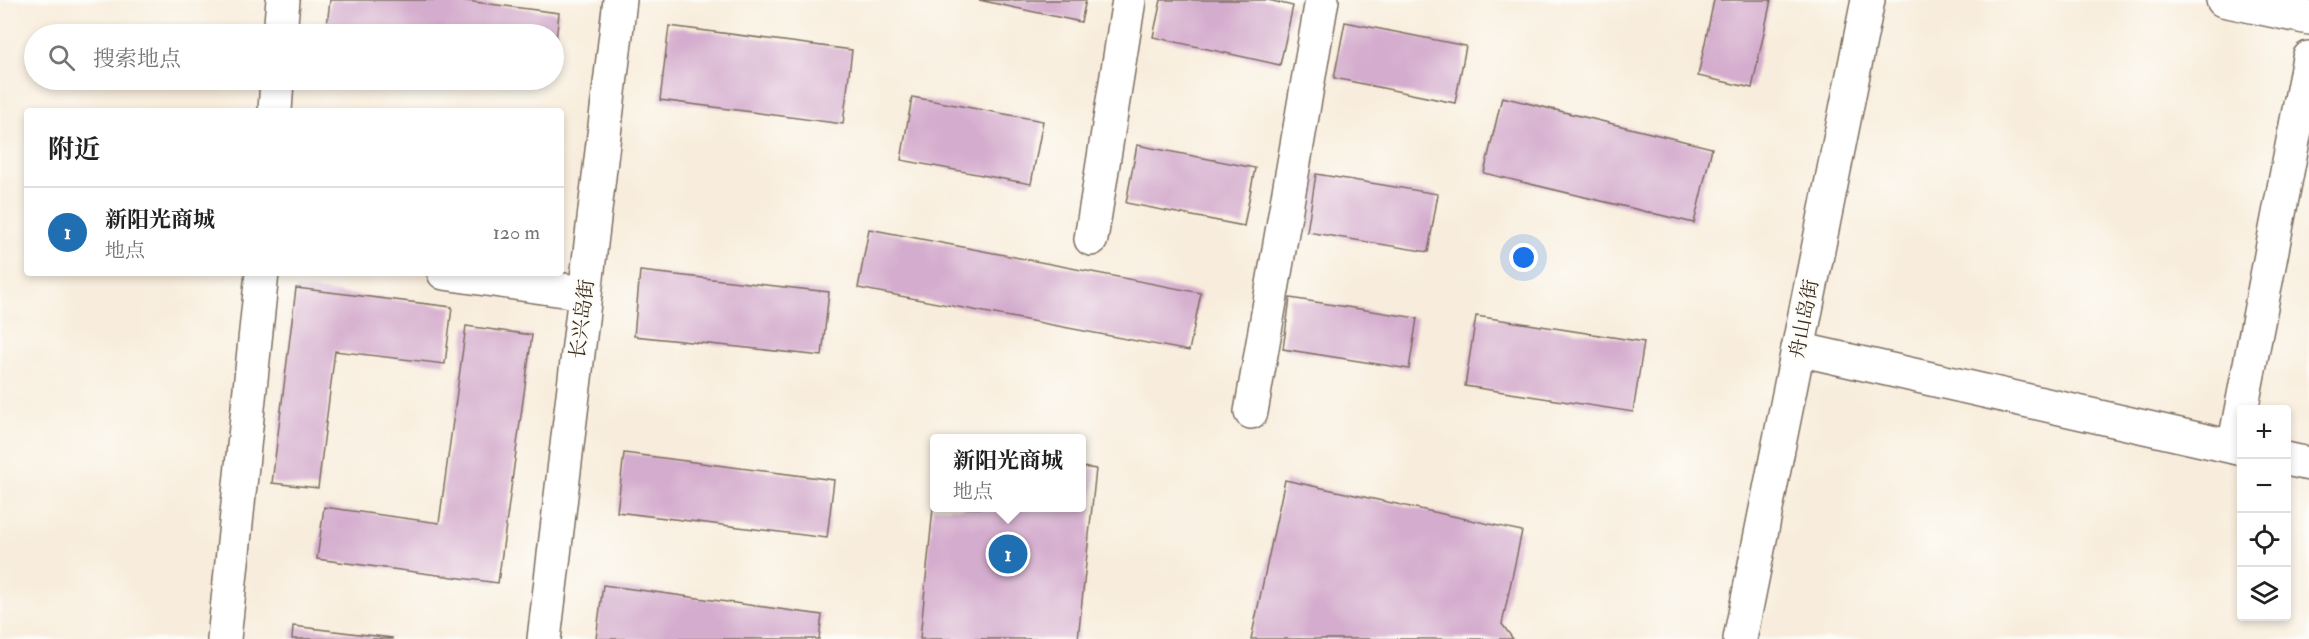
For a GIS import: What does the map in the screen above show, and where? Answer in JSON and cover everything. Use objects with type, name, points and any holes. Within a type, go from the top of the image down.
[{"type":"street","points":[[281,24],[283,0]]},
{"type":"street","name":"长兴岛街","points":[[544,639],[620,0]]},
{"type":"street","points":[[1091,238],[1129,0]]},
{"type":"street","points":[[1251,412],[1322,0]]},
{"type":"street","name":"舟山岛街","points":[[1740,639],[1868,0]]},
{"type":"street","points":[[2223,0],[2309,18]]},
{"type":"street","points":[[2246,405],[2309,58]]},
{"type":"street","points":[[275,108],[276,90]]},
{"type":"street","points":[[224,639],[262,276]]},
{"type":"street","points":[[465,276],[585,293]]},
{"type":"street","points":[[1798,349],[2237,448]]},
{"type":"street","points":[[2291,460],[2309,464]]},
{"type":"building","points":[[330,0],[459,0],[559,13],[558,24],[327,24]]},
{"type":"building","points":[[979,0],[1086,0],[1081,22]]},
{"type":"building","points":[[1161,0],[1268,0],[1293,6],[1280,65],[1153,37]]},
{"type":"building","points":[[1714,0],[1771,0],[1752,88],[1698,76]]},
{"type":"building","points":[[1345,22],[1466,46],[1455,103],[1334,78]]},
{"type":"building","points":[[669,26],[852,50],[843,124],[660,100]]},
{"type":"building","points":[[912,97],[1043,121],[1031,184],[901,160]]},
{"type":"building","points":[[1502,97],[1712,148],[1694,223],[1484,173]]},
{"type":"building","points":[[1137,145],[1255,168],[1244,226],[1126,203]]},
{"type":"building","points":[[1316,174],[1438,194],[1428,252],[1307,232]]},
{"type":"building","points":[[869,229],[1201,293],[1189,351],[858,288]]},
{"type":"building","points":[[640,271],[829,292],[822,356],[634,336]]},
{"type":"building","points":[[296,288],[452,307],[445,364],[335,351],[318,488],[272,483]]},
{"type":"building","points":[[1290,298],[1417,318],[1409,369],[1283,349]]},
{"type":"building","points":[[1476,316],[1644,342],[1633,412],[1465,386]]},
{"type":"building","points":[[466,326],[532,335],[498,583],[317,559],[324,507],[439,523]]},
{"type":"building","points":[[624,453],[834,480],[827,538],[617,512]]},
{"type":"building","points":[[1086,468],[1096,469],[1078,639],[920,639],[933,512],[1086,512]]},
{"type":"building","points":[[1285,480],[1522,531],[1502,624],[1513,639],[1251,639]]},
{"type":"building","points":[[603,585],[822,615],[819,639],[596,639]]},
{"type":"building","points":[[293,626],[392,638],[392,639],[292,639]]},
{"type":"place","name":"新阳光商城","points":[[1008,554]]}]
